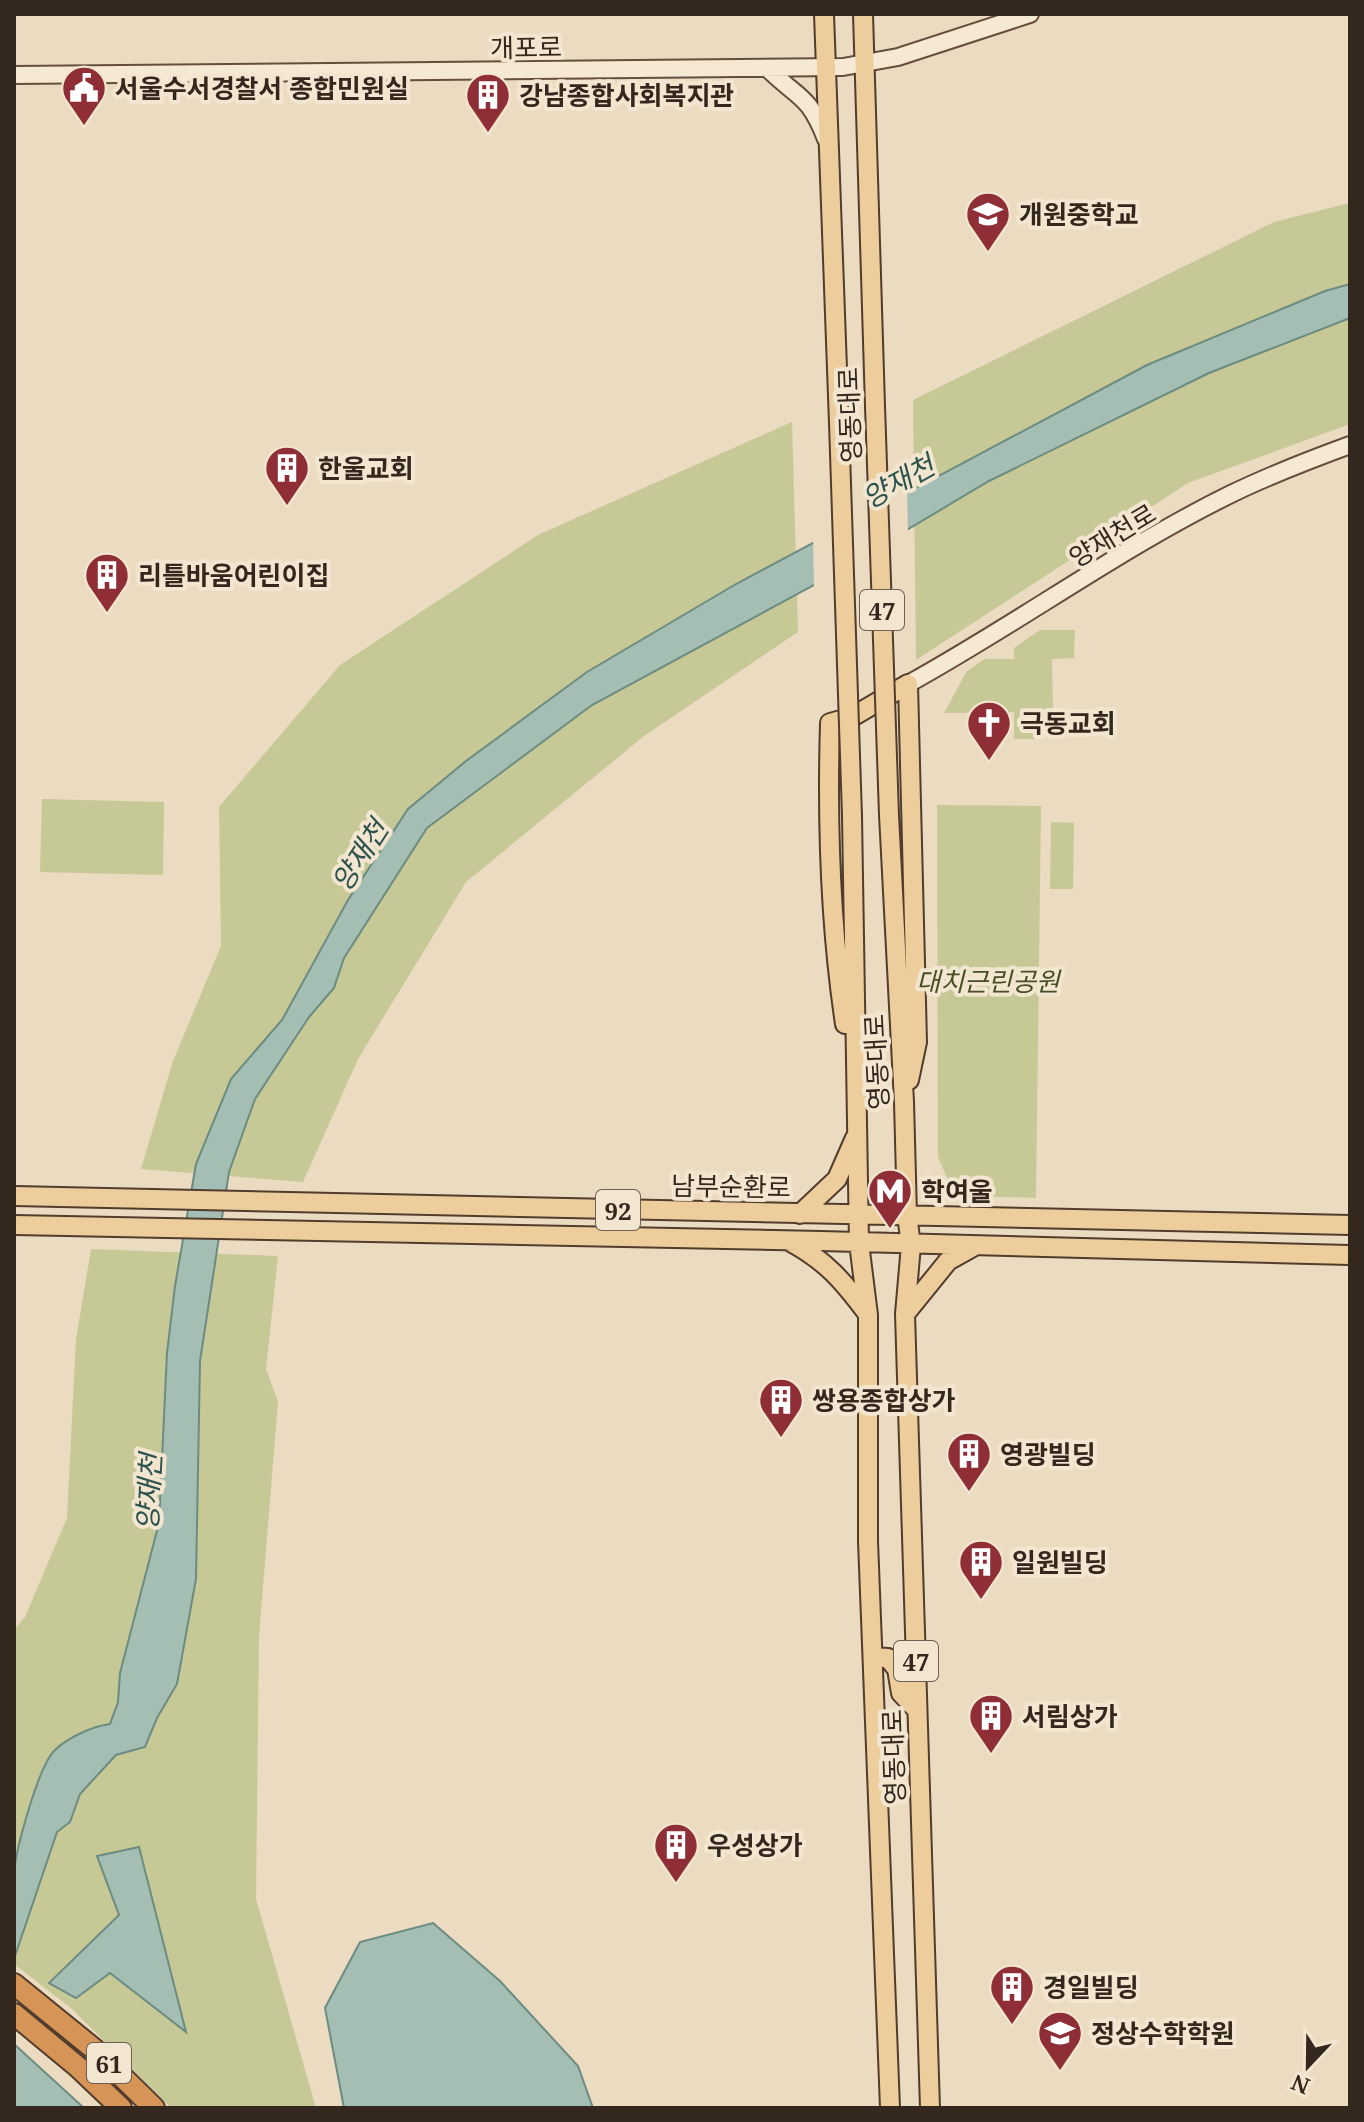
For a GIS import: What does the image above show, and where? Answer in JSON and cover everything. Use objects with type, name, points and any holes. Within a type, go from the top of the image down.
[{"type":"highway","name":"61","points":[[14,1984],[94,2049],[154,2108]]},
{"type":"highway","name":"61","points":[[14,2014],[78,2067],[121,2108]]},
{"type":"main road","name":"영동대로","points":[[824,14],[852,816],[859,1243],[868,1315],[868,1541],[890,2108]]},
{"type":"main road","name":"영동대로","points":[[863,14],[889,815],[907,1215],[911,1245],[905,1314],[930,2108]]},
{"type":"main road","points":[[856,1092],[835,956],[828,831],[830,723],[852,717],[908,684],[917,1042],[904,1102]]},
{"type":"main road","points":[[800,1214],[837,1179],[858,1132]]},
{"type":"main road","name":"남부순환로","points":[[14,1196],[1350,1225]]},
{"type":"main road","name":"남부순환로","points":[[14,1225],[1350,1255]]},
{"type":"main road","points":[[788,1240],[828,1265],[868,1315]]},
{"type":"main road","points":[[905,1314],[948,1261],[975,1246]]},
{"type":"main road","points":[[873,1657],[888,1658],[897,1669],[901,1693],[917,1710]]},
{"type":"street","name":"개포로","points":[[14,75],[824,68],[898,57],[1030,14]]},
{"type":"street","points":[[767,68],[812,107],[827,143]]},
{"type":"street","name":"양재천로","points":[[908,684],[970,651],[1120,557],[1229,495],[1297,464],[1350,445]]},
{"type":"green space","points":[[1350,203],[1350,424],[1188,483],[916,660],[913,400],[1274,222]]},
{"type":"green space","points":[[792,422],[798,632],[644,736],[466,882],[358,1059],[303,1182],[141,1169],[173,1061],[221,946],[219,807],[340,665],[538,535]]},
{"type":"green space","points":[[1040,630],[1075,630],[1074,658],[1052,659],[1053,712],[1042,713],[1042,739],[1014,739],[1014,712],[944,713],[967,671],[985,659],[1014,659],[1014,648]]},
{"type":"green space","points":[[42,799],[164,802],[163,875],[40,872]]},
{"type":"green space","name":"대치근린공원","points":[[937,805],[1041,806],[1036,1198],[974,1196],[948,1180],[938,1157]]},
{"type":"green space","points":[[1051,822],[1074,823],[1073,889],[1050,889]]},
{"type":"green space","points":[[91,1249],[278,1256],[266,1369],[278,1402],[259,1636],[256,1899],[316,2108],[171,2108],[72,2009],[14,1964],[14,1630],[25,1617],[67,1518],[76,1339]]},
{"type":"shaded area","points":[[1350,284],[1350,318],[1209,373],[989,481],[816,584],[592,705],[427,828],[344,958],[334,988],[309,1017],[255,1099],[229,1172],[200,1361],[196,1579],[177,1684],[157,1718],[145,1747],[116,1755],[80,1794],[70,1822],[57,1832],[14,1959],[14,1872],[35,1790],[55,1750],[81,1733],[110,1724],[118,1702],[120,1673],[159,1523],[167,1353],[196,1164],[231,1079],[282,1020],[348,900],[408,809],[466,761],[587,672],[736,584],[1147,365],[1325,291]]},
{"type":"shaded area","points":[[139,1847],[186,2032],[110,1973],[76,1998],[49,1983],[119,1915],[97,1856]]},
{"type":"shaded area","points":[[433,1923],[500,1981],[578,2066],[593,2108],[344,2108],[325,2008],[360,1942]]},
{"type":"shaded area","points":[[14,2044],[84,2108],[14,2108]]},
{"type":"pier","points":[[907,488],[908,534],[814,590],[813,538]]},
{"type":"place","name":"서울수서경찰서 종합민원실","points":[[84,127]]},
{"type":"place","name":"강남종합사회복지관","points":[[488,134]]},
{"type":"place","name":"개원중학교","points":[[988,253]]},
{"type":"place","name":"한울교회","points":[[287,507]]},
{"type":"place","name":"리틀바움어린이집","points":[[107,614]]},
{"type":"place","name":"극동교회","points":[[989,762]]},
{"type":"place","name":"학여울","points":[[890,1230]]},
{"type":"place","name":"쌍용종합상가","points":[[781,1439]]},
{"type":"place","name":"영광빌딩","points":[[969,1493]]},
{"type":"place","name":"일원빌딩","points":[[981,1601]]},
{"type":"place","name":"서림상가","points":[[991,1755]]},
{"type":"place","name":"우성상가","points":[[676,1884]]},
{"type":"place","name":"경일빌딩","points":[[1012,2026]]},
{"type":"place","name":"정상수학학원","points":[[1060,2072]]},
{"type":"water label","name":"양재천","points":[[898,481]]},
{"type":"water label","name":"양재천","points":[[359,855]]},
{"type":"water label","name":"양재천","points":[[148,1492]]}]
